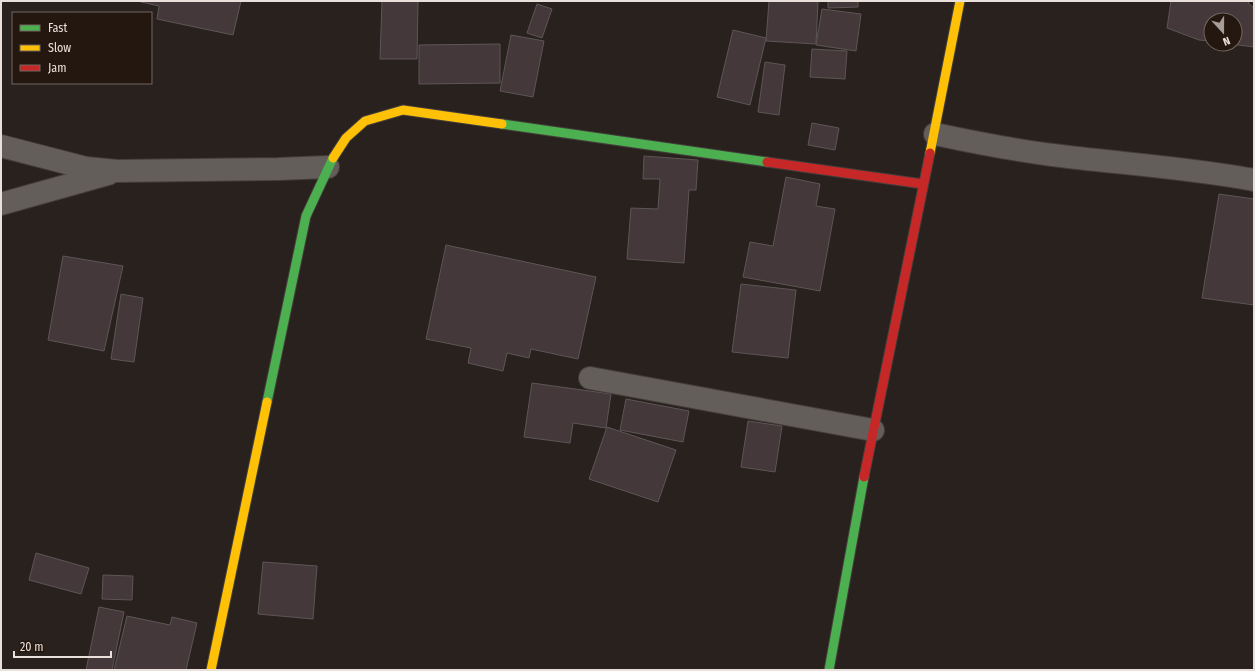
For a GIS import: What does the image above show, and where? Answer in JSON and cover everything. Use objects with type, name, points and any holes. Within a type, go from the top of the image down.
[{"type":"street","points":[[829,670],[873,430],[887,372],[960,1]]},
{"type":"street","points":[[211,670],[306,216],[328,167],[349,135],[364,121],[403,110],[923,184]]},
{"type":"street","points":[[935,134],[988,145],[1060,156],[1218,173],[1254,180]]},
{"type":"street","points":[[1,146],[86,168],[116,171],[278,170],[328,167]]},
{"type":"street","points":[[1,204],[116,171]]},
{"type":"street","points":[[590,378],[873,430]]},
{"type":"building","points":[[137,1],[241,1],[233,35],[157,19],[159,6]]},
{"type":"building","points":[[382,1],[418,1],[417,59],[380,59]]},
{"type":"building","points":[[769,1],[818,1],[816,44],[766,41]]},
{"type":"building","points":[[828,1],[858,1],[858,7],[828,8]]},
{"type":"building","points":[[1171,1],[1248,1],[1254,8],[1254,47],[1243,46],[1243,12],[1203,12],[1203,40],[1167,28]]},
{"type":"building","points":[[537,4],[552,9],[542,38],[527,33]]},
{"type":"building","points":[[822,9],[861,14],[856,51],[816,45]]},
{"type":"building","points":[[733,30],[766,38],[750,105],[717,97]]},
{"type":"building","points":[[511,35],[544,41],[533,97],[500,91]]},
{"type":"building","points":[[500,44],[500,83],[419,84],[419,45]]},
{"type":"building","points":[[812,49],[847,51],[845,79],[810,77]]},
{"type":"building","points":[[765,62],[785,65],[779,115],[758,112]]},
{"type":"building","points":[[812,123],[839,128],[835,150],[808,145]]},
{"type":"building","points":[[644,156],[698,160],[696,190],[689,190],[684,263],[627,259],[631,208],[658,209],[660,179],[643,179]]},
{"type":"building","points":[[786,177],[820,184],[816,206],[835,209],[820,291],[743,277],[750,242],[773,246]]},
{"type":"building","points":[[1219,194],[1254,199],[1254,305],[1202,298]]},
{"type":"building","points":[[446,245],[596,277],[578,359],[531,349],[529,358],[507,353],[503,371],[468,363],[471,348],[426,339]]},
{"type":"building","points":[[63,256],[123,266],[104,351],[48,340]]},
{"type":"building","points":[[741,284],[796,290],[788,358],[732,352]]},
{"type":"building","points":[[121,294],[143,298],[134,362],[111,359]]},
{"type":"building","points":[[532,383],[611,394],[606,428],[573,423],[570,443],[524,437]]},
{"type":"building","points":[[626,399],[689,411],[683,442],[620,430]]},
{"type":"building","points":[[748,421],[782,426],[775,472],[741,467]]},
{"type":"building","points":[[607,427],[676,450],[658,502],[589,479]]},
{"type":"building","points":[[36,553],[89,568],[81,594],[29,580]]},
{"type":"building","points":[[263,562],[317,566],[313,619],[258,614]]},
{"type":"building","points":[[103,575],[133,576],[132,600],[102,599]]},
{"type":"building","points":[[99,607],[124,612],[112,670],[86,670]]},
{"type":"building","points":[[127,616],[170,625],[172,617],[197,623],[186,670],[114,670]]},
{"type":"traffic: fast","points":[[502,124],[767,162]]},
{"type":"traffic: fast","points":[[267,402],[306,216],[333,158]]},
{"type":"traffic: fast","points":[[829,670],[864,477]]},
{"type":"traffic: slow","points":[[930,153],[960,1]]},
{"type":"traffic: slow","points":[[333,158],[346,138],[365,121],[403,110],[502,124]]},
{"type":"traffic: slow","points":[[211,670],[267,402]]},
{"type":"traffic: jam","points":[[864,477],[930,153]]},
{"type":"traffic: jam","points":[[767,162],[923,184]]}]
